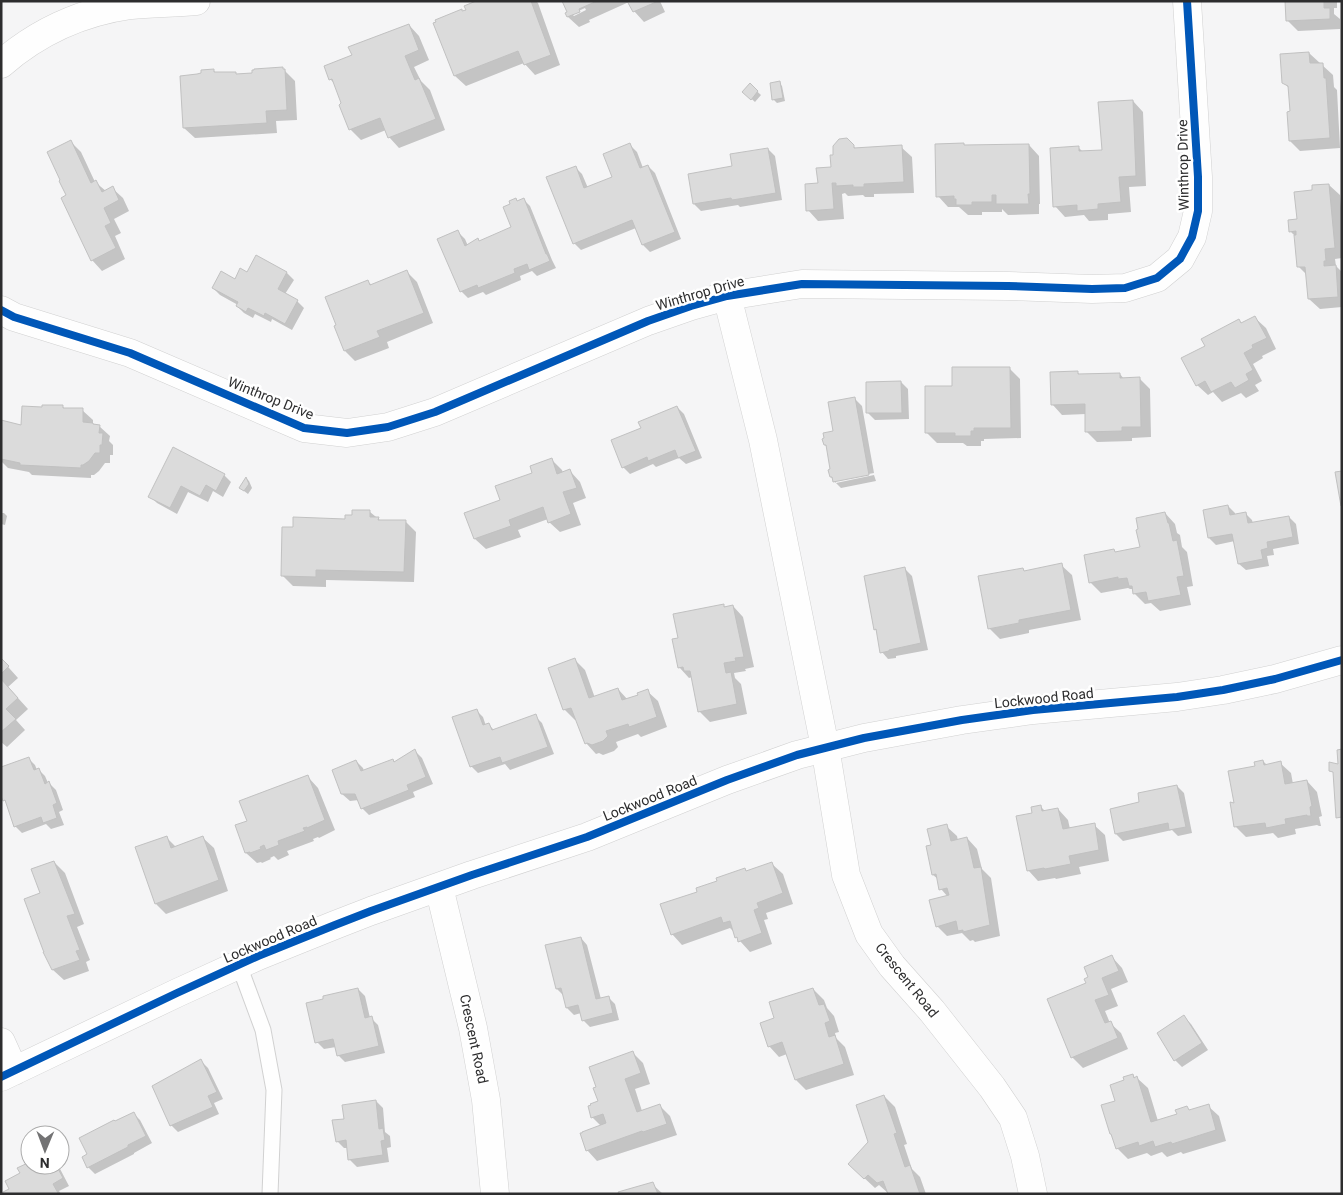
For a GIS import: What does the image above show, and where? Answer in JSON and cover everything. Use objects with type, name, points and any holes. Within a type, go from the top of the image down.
[{"type":"street","points":[[1,64],[20,48],[47,31],[84,15],[131,5],[196,1]]},
{"type":"street","name":"Winthrop Drive","points":[[1,310],[14,316],[130,352],[304,428],[347,433],[388,427],[435,412],[648,321],[727,296],[802,284],[1125,288],[1158,278],[1180,259],[1192,237],[1198,211],[1198,177],[1187,1]]},
{"type":"street","name":"Winthrop Drive","points":[[727,296],[763,440],[825,747]]},
{"type":"street","name":"Lockwood Road","points":[[8,1074],[239,965],[371,911],[587,837],[700,790],[825,747],[900,731],[1033,710],[1217,692],[1342,660]]},
{"type":"street","name":"Crescent Road","points":[[825,747],[846,875],[869,934],[892,966],[932,1011],[992,1087],[1013,1118],[1025,1156],[1033,1194]]},
{"type":"street","name":"Crescent Road","points":[[439,887],[473,1028],[485,1092],[495,1194]]},
{"type":"street","points":[[1,1042],[8,1074]]},
{"type":"lane","points":[[239,965],[263,1030],[274,1090],[270,1194]]},
{"type":"building","points":[[476,1],[531,1],[551,55],[524,65],[518,51],[454,76],[433,23],[436,22],[435,20],[462,9],[462,11],[466,10],[464,6]]},
{"type":"building","points":[[562,1],[597,1],[579,9],[580,12],[567,17]]},
{"type":"building","points":[[627,1],[655,1],[656,2],[633,12]]},
{"type":"building","points":[[1285,1],[1324,1],[1324,8],[1330,8],[1330,19],[1286,21]]},
{"type":"building","points":[[409,24],[419,50],[405,56],[415,80],[419,78],[436,119],[388,138],[380,118],[349,130],[339,105],[341,103],[332,79],[329,80],[324,66],[352,55],[348,47]]},
{"type":"building","points":[[1309,52],[1310,63],[1323,63],[1324,78],[1326,78],[1330,138],[1289,141],[1287,112],[1290,111],[1288,86],[1282,83],[1280,54]]},
{"type":"building","points":[[283,67],[285,69],[287,110],[266,111],[267,123],[183,128],[180,76],[201,73],[201,70],[214,69],[214,72],[236,72],[236,74],[252,73],[254,69]]},
{"type":"building","points":[[780,81],[783,98],[772,100],[770,83]]},
{"type":"building","points":[[750,83],[758,91],[751,100],[742,92]]},
{"type":"building","points":[[1133,100],[1136,176],[1119,177],[1121,202],[1098,204],[1098,209],[1077,211],[1077,205],[1053,207],[1050,148],[1079,146],[1079,151],[1102,150],[1098,102]]},
{"type":"building","points":[[847,138],[854,145],[854,148],[902,145],[904,182],[864,184],[864,187],[853,187],[853,185],[836,186],[836,183],[832,183],[834,209],[806,211],[805,184],[818,183],[816,168],[831,167],[830,155],[833,155],[833,146],[839,139]]},
{"type":"building","points":[[71,140],[91,183],[96,180],[102,192],[113,186],[119,200],[104,208],[111,223],[105,226],[116,248],[91,261],[61,198],[66,195],[47,152]]},
{"type":"building","points":[[630,143],[640,168],[648,165],[675,232],[642,245],[632,220],[573,244],[546,177],[576,166],[584,188],[612,177],[603,154]]},
{"type":"building","points":[[964,143],[964,145],[1029,144],[1029,204],[996,204],[996,195],[992,195],[992,202],[972,202],[972,205],[956,205],[954,196],[936,197],[935,144]]},
{"type":"building","points":[[768,148],[776,193],[693,204],[688,174],[732,166],[730,154]]},
{"type":"building","points":[[1329,184],[1335,248],[1325,249],[1326,261],[1324,261],[1324,266],[1336,265],[1338,297],[1308,299],[1305,267],[1297,267],[1294,235],[1296,235],[1296,231],[1289,232],[1288,220],[1297,219],[1294,192],[1312,190],[1312,185]]},
{"type":"building","points":[[516,198],[517,201],[524,198],[550,261],[529,270],[527,264],[514,269],[515,273],[478,288],[477,285],[460,292],[437,239],[458,230],[465,246],[478,238],[479,241],[511,227],[503,207],[510,204],[509,201]]},
{"type":"building","points":[[256,255],[287,272],[278,289],[298,300],[285,324],[265,313],[264,316],[248,308],[246,312],[236,306],[238,302],[212,288],[221,271],[235,279],[240,268],[247,272]]},
{"type":"building","points":[[407,270],[424,313],[377,331],[380,337],[344,351],[325,297],[368,280],[370,285]]},
{"type":"building","points":[[1255,316],[1267,338],[1252,345],[1253,348],[1244,353],[1253,370],[1246,374],[1249,380],[1235,388],[1231,382],[1211,392],[1205,381],[1196,386],[1181,358],[1205,346],[1201,339],[1239,319],[1241,323]]},
{"type":"building","points":[[952,367],[1010,367],[1011,428],[974,428],[974,431],[971,431],[971,436],[955,436],[955,433],[925,433],[925,386],[952,386]]},
{"type":"building","points":[[1078,371],[1078,374],[1120,373],[1120,378],[1140,377],[1141,427],[1122,427],[1122,431],[1085,432],[1085,404],[1051,405],[1050,372]]},
{"type":"building","points":[[901,381],[902,413],[866,413],[866,382]]},
{"type":"building","points":[[855,397],[869,475],[833,482],[828,470],[830,469],[826,445],[824,445],[822,439],[824,438],[823,433],[833,431],[828,402]]},
{"type":"building","points":[[42,405],[63,405],[63,408],[83,408],[83,422],[100,425],[99,433],[103,433],[100,453],[95,453],[89,461],[81,465],[81,468],[20,465],[20,463],[1,459],[1,420],[21,425],[22,406],[42,407]]},
{"type":"building","points":[[677,406],[696,451],[678,458],[675,450],[648,461],[647,457],[622,468],[611,440],[641,428],[638,422]]},
{"type":"building","points":[[173,447],[225,474],[216,491],[206,485],[200,496],[181,486],[170,508],[148,497]]},
{"type":"building","points":[[552,458],[557,474],[570,469],[577,488],[563,492],[571,514],[548,523],[543,507],[509,520],[511,526],[474,539],[464,513],[500,500],[495,486],[532,473],[530,466]]},
{"type":"building","points":[[1342,471],[1342,506],[1341,506],[1335,472]]},
{"type":"building","points":[[246,477],[249,484],[244,491],[239,488]]},
{"type":"building","points":[[1228,505],[1230,515],[1246,512],[1248,523],[1289,516],[1293,537],[1267,542],[1268,548],[1261,550],[1263,559],[1238,564],[1232,534],[1208,538],[1203,510]]},
{"type":"building","points":[[352,510],[370,510],[370,517],[379,517],[378,520],[406,520],[404,572],[316,570],[316,577],[281,576],[282,527],[293,527],[293,517],[345,519],[345,515],[352,515]]},
{"type":"building","points":[[1165,512],[1173,541],[1177,540],[1184,576],[1177,577],[1181,595],[1148,601],[1146,592],[1133,594],[1132,586],[1129,586],[1127,578],[1118,579],[1118,577],[1089,583],[1084,555],[1114,549],[1115,552],[1140,547],[1136,530],[1138,529],[1136,518]]},
{"type":"building","points":[[1062,563],[1071,610],[1019,620],[1019,623],[988,629],[978,576],[1023,568],[1024,571]]},
{"type":"building","points":[[905,567],[921,643],[880,653],[864,576]]},
{"type":"building","points":[[724,604],[724,607],[733,605],[744,657],[735,658],[736,661],[724,663],[726,673],[731,672],[737,704],[698,712],[690,671],[684,671],[683,667],[678,668],[672,639],[678,638],[673,614]]},
{"type":"building","points":[[1,658],[9,666],[1,674]]},
{"type":"building","points":[[575,658],[589,698],[618,688],[622,700],[638,695],[637,693],[648,689],[657,717],[629,727],[628,724],[606,731],[608,736],[603,741],[592,745],[585,744],[571,708],[563,710],[548,668]]},
{"type":"building","points":[[1,679],[18,698],[6,709],[16,719],[1,732]]},
{"type":"building","points":[[477,709],[483,725],[489,723],[492,730],[536,714],[548,747],[502,763],[500,757],[470,767],[452,717]]},
{"type":"building","points":[[415,749],[426,777],[407,785],[409,790],[361,809],[355,794],[341,794],[332,770],[356,760],[361,771],[393,759],[394,762]]},
{"type":"building","points":[[1342,749],[1342,817],[1336,818],[1333,772],[1329,771],[1329,762],[1338,764],[1337,750]]},
{"type":"building","points":[[29,757],[34,770],[39,768],[45,784],[49,781],[57,803],[53,805],[57,818],[43,823],[41,817],[14,827],[5,800],[3,801],[1,796],[1,767]]},
{"type":"building","points":[[1263,760],[1264,765],[1281,761],[1285,784],[1307,780],[1312,806],[1310,807],[1311,816],[1285,819],[1286,824],[1266,828],[1265,823],[1234,827],[1230,802],[1234,803],[1228,771],[1255,766],[1254,762]]},
{"type":"building","points":[[308,775],[325,820],[303,828],[305,831],[278,841],[279,845],[266,850],[264,845],[260,847],[261,849],[245,853],[235,825],[247,821],[239,801]]},
{"type":"building","points":[[1177,785],[1186,827],[1169,830],[1168,823],[1115,834],[1110,809],[1139,802],[1138,793]]},
{"type":"building","points":[[1041,805],[1042,811],[1058,808],[1063,829],[1095,823],[1099,850],[1069,856],[1071,864],[1027,871],[1016,816],[1032,813],[1031,807]]},
{"type":"building","points":[[947,824],[951,841],[967,837],[974,868],[981,867],[990,925],[963,932],[963,930],[958,931],[956,921],[936,927],[929,900],[949,895],[947,888],[939,890],[936,874],[932,875],[926,846],[931,845],[927,829]]},
{"type":"building","points":[[167,836],[171,848],[203,836],[219,880],[155,904],[135,847]]},
{"type":"building","points":[[54,861],[75,914],[67,916],[80,950],[76,951],[80,960],[52,970],[43,952],[24,899],[40,893],[31,869]]},
{"type":"building","points":[[772,862],[783,893],[757,903],[759,908],[754,910],[762,933],[738,942],[730,921],[723,923],[721,917],[671,935],[660,904],[697,892],[696,888],[717,881],[716,878],[745,868],[746,871]]},
{"type":"building","points":[[581,937],[596,999],[609,996],[613,1013],[582,1021],[578,1005],[566,1008],[561,988],[556,989],[545,945]]},
{"type":"building","points":[[1112,955],[1119,971],[1102,978],[1109,995],[1095,1000],[1105,1023],[1111,1021],[1118,1038],[1071,1058],[1047,999],[1086,983],[1084,979],[1088,977],[1084,967]]},
{"type":"building","points":[[358,988],[365,1018],[372,1016],[379,1046],[337,1056],[333,1039],[315,1043],[306,1003],[323,999],[323,996]]},
{"type":"building","points":[[813,988],[819,1005],[824,1004],[830,1021],[825,1023],[829,1037],[835,1035],[844,1064],[795,1080],[782,1042],[768,1047],[760,1023],[774,1018],[769,1002]]},
{"type":"building","points":[[1184,1015],[1202,1043],[1174,1061],[1157,1033]]},
{"type":"building","points":[[633,1051],[641,1073],[625,1079],[637,1112],[660,1104],[667,1124],[586,1151],[580,1133],[606,1123],[603,1114],[591,1118],[588,1106],[598,1101],[593,1088],[596,1087],[589,1067]]},
{"type":"building","points":[[201,1059],[217,1092],[208,1096],[213,1107],[170,1126],[152,1086]]},
{"type":"building","points":[[1133,1074],[1134,1078],[1137,1076],[1151,1122],[1177,1114],[1175,1110],[1187,1106],[1189,1110],[1209,1104],[1216,1130],[1172,1144],[1171,1142],[1155,1147],[1153,1141],[1139,1146],[1138,1142],[1116,1149],[1101,1105],[1115,1101],[1110,1085],[1124,1080],[1123,1077]]},
{"type":"building","points":[[884,1095],[897,1133],[894,1134],[905,1167],[910,1165],[920,1194],[888,1194],[883,1181],[877,1183],[868,1175],[864,1179],[848,1164],[868,1142],[856,1105]]},
{"type":"building","points":[[376,1100],[379,1129],[383,1128],[385,1140],[381,1141],[383,1155],[348,1160],[346,1140],[336,1142],[332,1120],[344,1119],[342,1105]]},
{"type":"building","points":[[134,1112],[146,1136],[87,1168],[82,1157],[87,1154],[79,1138]]},
{"type":"building","points":[[20,1173],[20,1175],[61,1175],[63,1178],[53,1184],[58,1193],[56,1194],[4,1194],[3,1192],[9,1189],[5,1181]]},
{"type":"building","points":[[653,1182],[658,1194],[619,1194],[618,1192]]},
{"type":"cycle path","points":[[1,310],[14,317],[130,353],[304,428],[347,433],[388,427],[435,412],[648,321],[727,296],[802,284],[1125,288],[1157,278],[1180,259],[1192,237],[1198,211],[1198,177],[1187,1]]},
{"type":"cycle path","points":[[1,1077],[258,956],[371,911],[587,837],[727,780],[797,755],[864,738],[962,720],[1033,710],[1177,697],[1223,690],[1275,679],[1342,660]]}]
